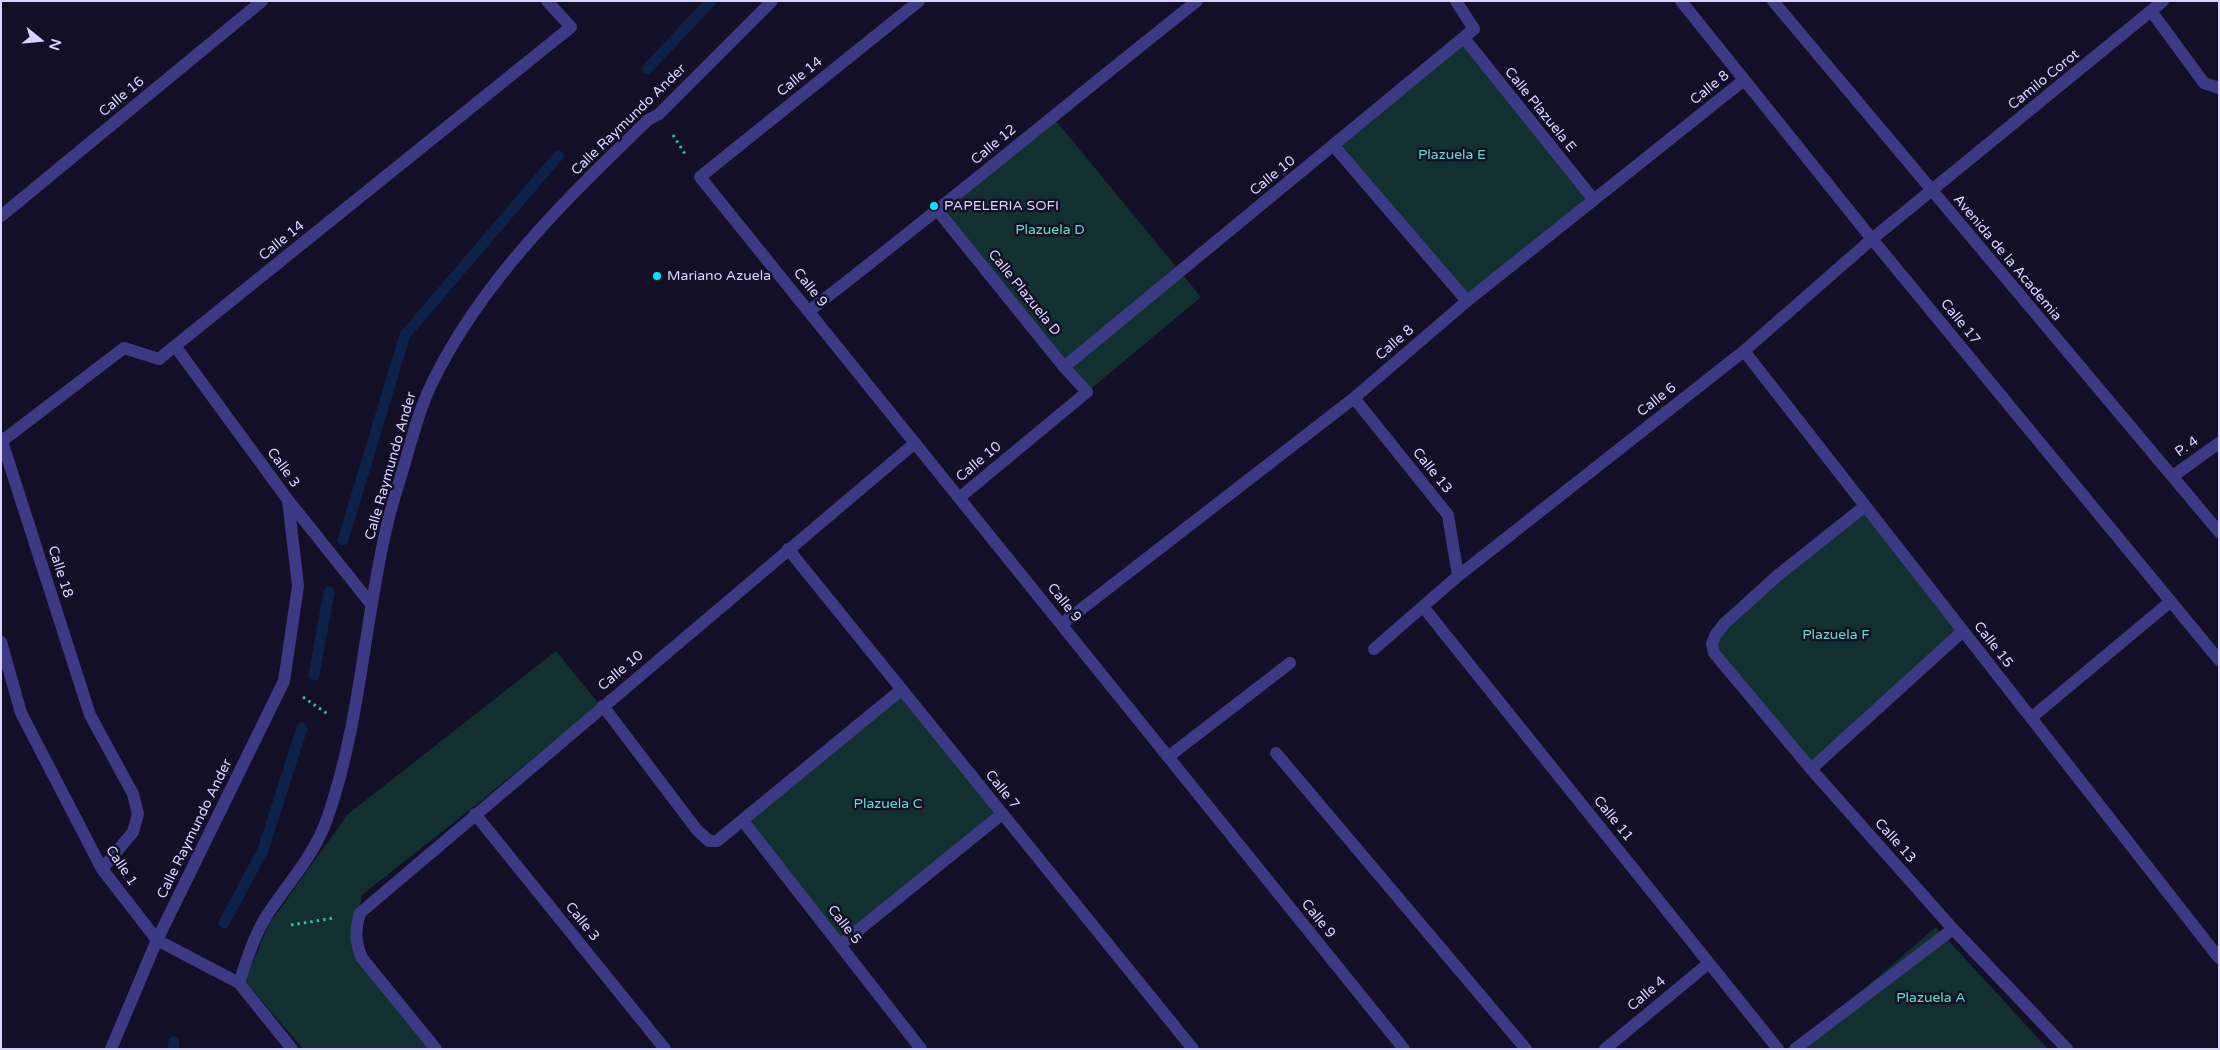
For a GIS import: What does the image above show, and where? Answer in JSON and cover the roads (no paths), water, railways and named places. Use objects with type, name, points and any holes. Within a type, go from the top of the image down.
[{"type":"street","name":"Calle 16","points":[[1,216],[262,1]]},
{"type":"street","name":"Calle 14","points":[[2,439],[124,348],[159,359],[571,27],[547,1]]},
{"type":"street","name":"Calle Raymundo Ander","points":[[239,983],[251,948],[266,916],[317,844],[327,818],[350,733],[371,604],[388,520],[415,429],[430,387],[450,349],[480,301],[516,257],[594,172],[648,120],[659,114],[772,1]]},
{"type":"street","name":"Calle 14","points":[[700,177],[918,1]]},
{"type":"street","name":"Calle 12","points":[[808,311],[938,211],[1052,116],[1197,1]]},
{"type":"street","points":[[1456,1],[1474,29],[1464,38]]},
{"type":"street","name":"Calle 17","points":[[1681,1],[1872,239],[2219,660]]},
{"type":"street","name":"Avenida de la Academia","points":[[1773,1],[1931,192],[2219,532]]},
{"type":"street","name":"Camilo Corot","points":[[1956,172],[2163,1]]},
{"type":"street","points":[[2151,11],[2204,83],[2219,88]]},
{"type":"street","name":"Calle 10","points":[[1064,367],[1464,38]]},
{"type":"street","name":"Calle Plazuela E","points":[[1464,38],[1594,200]]},
{"type":"street","name":"Calle 8","points":[[1062,624],[1354,398],[1468,301],[1744,80]]},
{"type":"street","points":[[1333,145],[1468,301]]},
{"type":"street","name":"Calle 6","points":[[1374,648],[1424,608],[1458,576],[1744,351],[1872,239],[1956,172]]},
{"type":"street","name":"Calle 9","points":[[700,177],[1404,1049]]},
{"type":"street","name":"Calle Plazuela D","points":[[938,211],[1064,367],[1088,392]]},
{"type":"street","name":"Calle 3","points":[[175,346],[288,500],[371,604]]},
{"type":"street","name":"Calle 15","points":[[1744,351],[2219,958]]},
{"type":"street","name":"Calle 10","points":[[960,498],[1088,392]]},
{"type":"street","name":"Calle 13","points":[[1354,398],[1448,515],[1458,576]]},
{"type":"street","name":"Calle 18","points":[[2,439],[90,715],[133,794],[138,814],[133,832],[102,869]]},
{"type":"street","name":"Calle 10","points":[[436,1049],[362,958],[356,944],[356,928],[360,913],[915,443]]},
{"type":"street","name":"P. 4","points":[[2173,476],[2219,443]]},
{"type":"street","name":"Calle Raymundo Ander","points":[[111,1049],[157,940],[284,681],[298,586],[288,500]]},
{"type":"street","name":"Calle 13","points":[[1865,506],[1778,576],[1724,624],[1716,634],[1712,644],[1719,661],[1811,769],[1953,929],[2068,1049]]},
{"type":"street","name":"Calle 7","points":[[788,549],[1193,1049]]},
{"type":"street","points":[[2031,718],[2170,602]]},
{"type":"street","name":"Calle 11","points":[[1424,608],[1778,1049]]},
{"type":"street","points":[[1811,769],[1963,631]]},
{"type":"street","name":"Calle 1","points":[[1,642],[21,713],[102,869],[157,940],[239,983],[292,1049]]},
{"type":"street","points":[[1168,757],[1290,663]]},
{"type":"street","points":[[603,706],[696,830],[709,841],[717,841],[901,690]]},
{"type":"street","points":[[1276,753],[1526,1049]]},
{"type":"street","name":"Calle 3","points":[[475,814],[665,1049]]},
{"type":"street","points":[[840,945],[1002,814]]},
{"type":"street","name":"Calle 5","points":[[743,821],[921,1049]]},
{"type":"street","points":[[1795,1049],[1953,929]]},
{"type":"street","name":"Calle 4","points":[[1605,1049],[1709,963]]},
{"type":"waterway","points":[[647,69],[711,1]]},
{"type":"waterway","points":[[343,540],[405,335],[558,156]]},
{"type":"waterway","points":[[314,675],[329,592]]},
{"type":"waterway","points":[[224,923],[263,850],[302,728]]},
{"type":"waterway","points":[[173,1049],[174,1042]]},
{"type":"place","name":"PAPELERIA SOFI","points":[[934,206]]},
{"type":"place","name":"Mariano Azuela","points":[[657,276]]},
{"type":"park label","name":"Plazuela E","points":[[1452,155]]},
{"type":"park label","name":"Plazuela D","points":[[1050,230]]},
{"type":"park label","name":"Plazuela F","points":[[1836,635]]},
{"type":"park label","name":"Plazuela C","points":[[888,804]]},
{"type":"park label","name":"Plazuela A","points":[[1931,998]]}]
